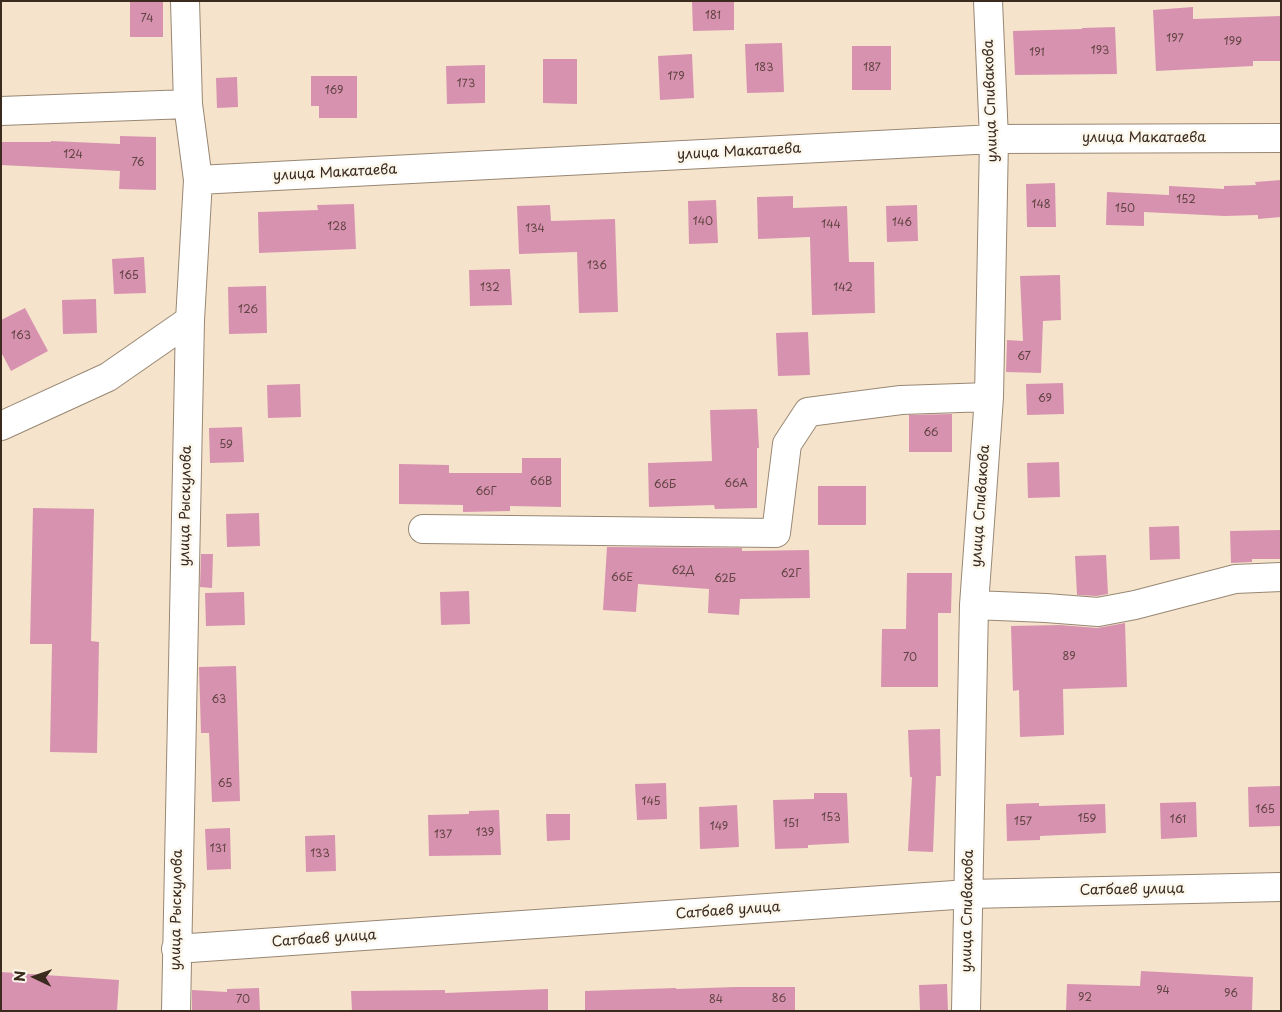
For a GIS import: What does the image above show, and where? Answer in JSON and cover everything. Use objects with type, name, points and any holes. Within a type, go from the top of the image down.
[{"type":"street","name":"улица Рыскулова","points":[[176,1011],[190,320],[198,180],[188,104],[185,1]]},
{"type":"street","name":"улица Спивакова","points":[[966,1011],[974,605],[989,397],[994,139],[988,1]]},
{"type":"street","points":[[1,110],[188,104]]},
{"type":"street","name":"улица Макатаева","points":[[198,180],[994,139],[1281,138]]},
{"type":"street","points":[[1,426],[108,377],[190,320]]},
{"type":"street","points":[[424,529],[776,532],[787,444],[808,412],[901,400],[989,397]]},
{"type":"street","points":[[974,605],[1098,612],[1135,605],[1235,579],[1281,578]]},
{"type":"street","name":"Сатбаев улица","points":[[176,950],[969,894],[1281,887]]},
{"type":"building","points":[[692,1],[734,1],[734,30],[693,31]]},
{"type":"building","points":[[130,2],[163,2],[163,37],[130,37]]},
{"type":"building","points":[[1193,7],[1193,19],[1281,16],[1281,61],[1253,61],[1253,66],[1156,71],[1153,10]]},
{"type":"building","points":[[1115,27],[1117,74],[1015,75],[1013,31]]},
{"type":"building","points":[[782,43],[784,92],[747,93],[745,44]]},
{"type":"building","points":[[852,46],[891,46],[891,90],[852,90]]},
{"type":"building","points":[[692,54],[694,98],[660,100],[658,56]]},
{"type":"building","points":[[543,59],[577,59],[577,104],[543,103]]},
{"type":"building","points":[[485,65],[485,103],[447,104],[446,66]]},
{"type":"building","points":[[311,76],[357,76],[357,118],[319,118],[319,106],[311,106]]},
{"type":"building","points":[[237,77],[238,107],[217,108],[216,78]]},
{"type":"building","points":[[120,136],[156,137],[156,190],[119,189],[120,171],[1,165],[1,142],[51,141],[120,144]]},
{"type":"building","points":[[1281,180],[1281,217],[1258,219],[1258,215],[1225,216],[1144,212],[1144,226],[1106,225],[1107,192],[1169,195],[1169,186],[1224,189],[1224,186],[1256,185],[1255,182]]},
{"type":"building","points":[[1055,183],[1056,227],[1027,227],[1026,184]]},
{"type":"building","points":[[793,196],[793,208],[847,206],[849,262],[874,262],[875,313],[812,315],[810,237],[758,239],[757,197]]},
{"type":"building","points":[[716,200],[718,243],[689,244],[688,201]]},
{"type":"building","points":[[354,204],[356,249],[259,253],[258,212],[318,210],[317,205]]},
{"type":"building","points":[[550,205],[551,221],[615,219],[618,312],[579,313],[577,252],[519,254],[517,206]]},
{"type":"building","points":[[917,205],[918,241],[887,242],[886,206]]},
{"type":"building","points":[[144,257],[146,293],[114,294],[112,259]]},
{"type":"building","points":[[510,269],[512,305],[470,306],[469,270]]},
{"type":"building","points":[[1060,275],[1061,320],[1043,321],[1041,373],[1006,372],[1007,340],[1023,341],[1020,276]]},
{"type":"building","points":[[266,286],[267,333],[229,334],[228,287]]},
{"type":"building","points":[[96,299],[97,333],[63,334],[62,300]]},
{"type":"building","points":[[25,308],[48,351],[11,371],[1,352],[1,320]]},
{"type":"building","points":[[808,332],[810,375],[778,376],[776,333]]},
{"type":"building","points":[[1063,383],[1064,414],[1027,415],[1026,384]]},
{"type":"building","points":[[300,384],[301,417],[268,418],[267,385]]},
{"type":"building","points":[[757,409],[759,448],[757,448],[757,508],[715,509],[714,505],[649,507],[648,463],[712,461],[710,410]]},
{"type":"building","points":[[952,414],[952,452],[909,452],[909,415]]},
{"type":"building","points":[[242,427],[244,462],[210,463],[209,428]]},
{"type":"building","points":[[522,458],[561,458],[561,507],[510,506],[510,511],[463,512],[463,505],[399,504],[399,464],[449,465],[449,473],[522,473]]},
{"type":"building","points":[[1059,462],[1060,497],[1028,498],[1027,463]]},
{"type":"building","points":[[818,486],[866,486],[866,525],[818,525]]},
{"type":"building","points":[[33,508],[94,509],[91,641],[99,642],[97,753],[50,752],[52,644],[30,644]]},
{"type":"building","points":[[259,513],[260,546],[227,547],[226,514]]},
{"type":"building","points":[[1179,526],[1180,559],[1150,560],[1149,527]]},
{"type":"building","points":[[1281,530],[1281,559],[1252,559],[1252,562],[1231,563],[1230,531]]},
{"type":"building","points":[[607,547],[742,548],[742,551],[809,550],[810,598],[740,599],[739,615],[708,613],[709,589],[638,584],[636,612],[603,610]]},
{"type":"building","points":[[201,554],[213,554],[212,588],[200,587]]},
{"type":"building","points":[[1106,555],[1108,594],[1097,596],[1077,595],[1075,556]]},
{"type":"building","points":[[907,573],[952,573],[951,613],[938,613],[938,687],[881,687],[882,629],[906,629]]},
{"type":"building","points":[[469,591],[470,624],[441,625],[440,592]]},
{"type":"building","points":[[244,592],[245,625],[206,626],[205,593]]},
{"type":"building","points":[[1125,623],[1127,687],[1063,689],[1064,735],[1020,737],[1019,690],[1013,691],[1011,626],[1060,625],[1097,628]]},
{"type":"building","points":[[236,666],[240,801],[212,802],[209,733],[201,733],[199,667]]},
{"type":"building","points":[[940,729],[941,776],[936,776],[933,852],[908,851],[912,777],[910,777],[908,730]]},
{"type":"building","points":[[666,783],[667,819],[637,820],[635,784]]},
{"type":"building","points":[[1281,786],[1281,826],[1249,827],[1248,787]]},
{"type":"building","points":[[814,793],[847,793],[849,843],[808,845],[808,848],[775,849],[773,800],[814,799]]},
{"type":"building","points":[[1196,802],[1197,837],[1161,839],[1160,803]]},
{"type":"building","points":[[1039,803],[1039,806],[1105,804],[1106,833],[1040,836],[1040,840],[1007,841],[1006,804]]},
{"type":"building","points":[[737,805],[739,847],[700,849],[699,807]]},
{"type":"building","points":[[499,810],[501,855],[429,856],[428,815],[469,814],[469,811]]},
{"type":"building","points":[[546,814],[570,814],[570,840],[547,841]]},
{"type":"building","points":[[230,828],[231,869],[207,870],[205,829]]},
{"type":"building","points":[[335,835],[336,871],[306,872],[305,836]]},
{"type":"building","points":[[1141,971],[1253,977],[1252,1011],[1066,1011],[1067,984],[1140,986]]},
{"type":"building","points":[[1,972],[119,980],[117,1011],[1,1011]]},
{"type":"building","points":[[947,984],[948,1011],[920,1011],[919,985]]},
{"type":"building","points":[[795,987],[795,1011],[585,1011],[585,991]]},
{"type":"building","points":[[259,988],[260,1011],[192,1011],[192,990],[227,992],[227,989]]},
{"type":"building","points":[[548,989],[548,1011],[352,1011],[351,991],[445,990],[445,993]]}]
